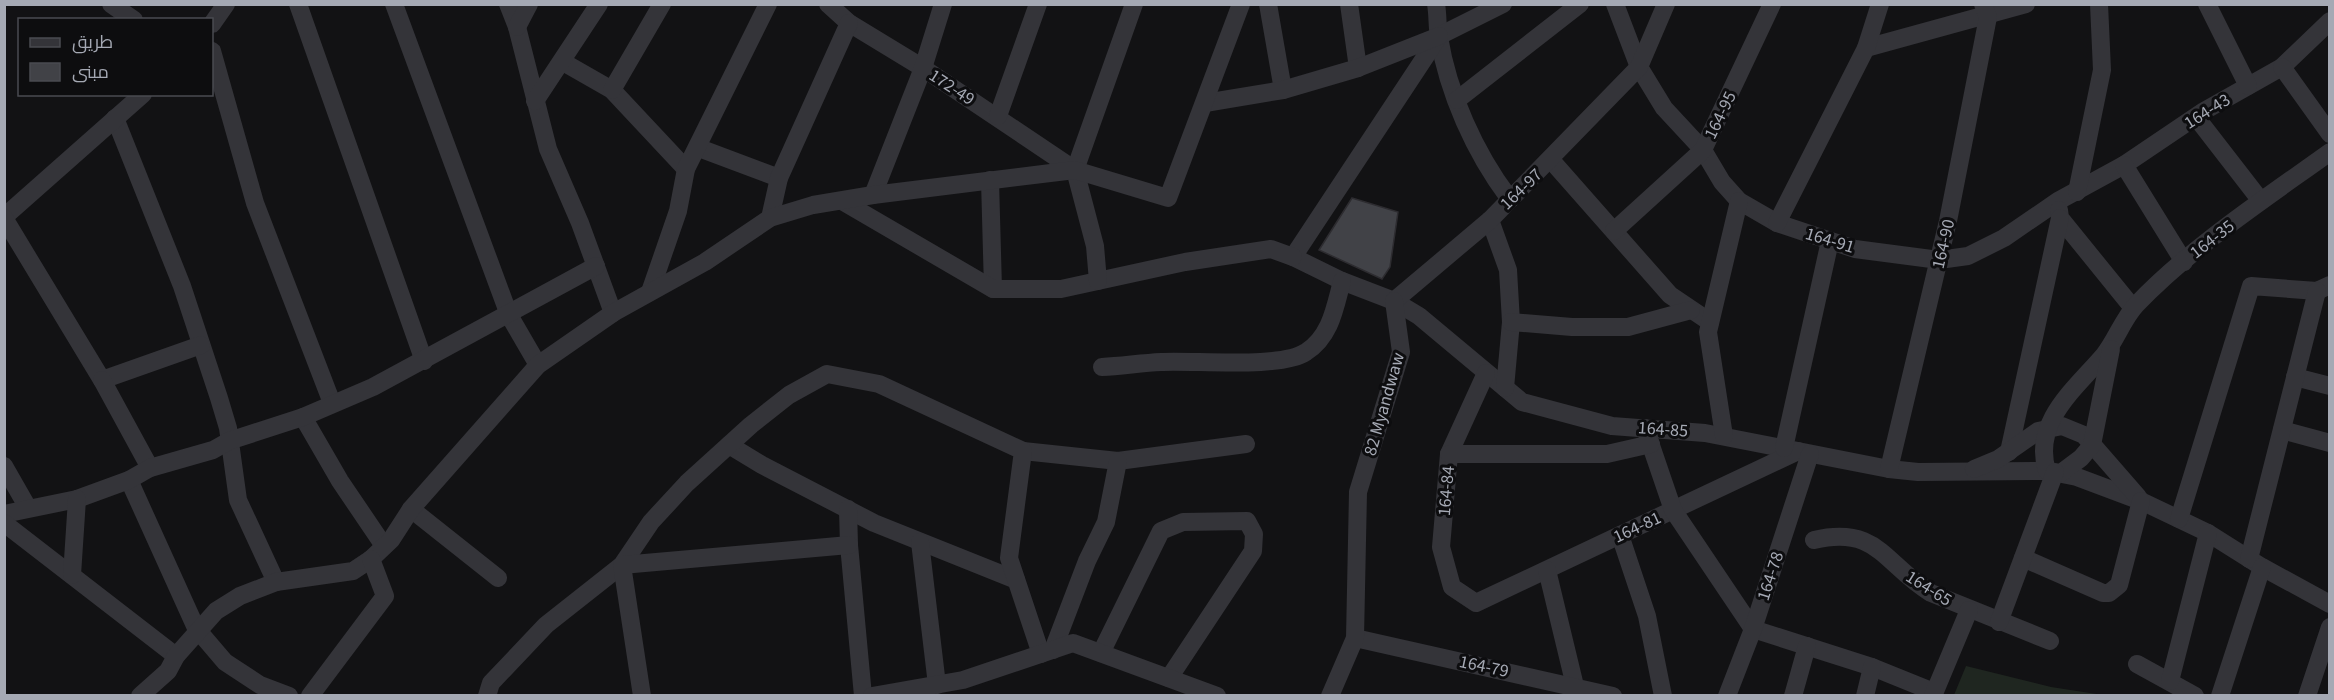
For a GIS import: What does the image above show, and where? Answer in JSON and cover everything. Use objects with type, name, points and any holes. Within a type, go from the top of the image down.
[{"type":"street","points":[[111,4],[131,18]]},
{"type":"street","points":[[213,23],[226,4]]},
{"type":"street","points":[[298,4],[424,361]]},
{"type":"street","points":[[394,4],[509,315],[538,364]]},
{"type":"street","points":[[508,4],[518,27],[548,149],[613,313]]},
{"type":"street","points":[[518,27],[529,4]]},
{"type":"street","points":[[535,101],[563,62],[599,4]]},
{"type":"street","points":[[612,90],[662,4]]},
{"type":"street","points":[[650,292],[678,211],[686,169],[699,148],[768,4]]},
{"type":"street","name":"172-49","points":[[828,4],[849,24],[998,116],[1076,170]]},
{"type":"street","points":[[873,195],[923,68],[943,4]]},
{"type":"street","points":[[998,116],[1038,4]]},
{"type":"street","points":[[1098,280],[1095,246],[1076,170],[1134,4]]},
{"type":"street","points":[[140,696],[168,671],[176,656],[216,611],[240,596],[276,582],[353,571],[378,553],[411,508],[538,364],[613,313],[705,262],[770,218],[813,205],[873,195],[1076,170],[1168,198],[1241,4]]},
{"type":"street","points":[[1268,4],[1283,90]]},
{"type":"street","points":[[1349,4],[1358,68]]},
{"type":"street","points":[[1436,4],[1439,36],[1451,86],[1488,171],[1509,198]]},
{"type":"street","points":[[1205,103],[1283,90],[1358,68],[1439,36],[1503,4]]},
{"type":"street","points":[[1457,100],[1581,4]]},
{"type":"street","name":"164-91","points":[[1615,4],[1639,67],[1664,108],[1703,150],[1722,182],[1739,201],[1777,223],[1855,249],[1939,260],[1968,256],[2059,210],[2077,192]]},
{"type":"street","points":[[1639,67],[1666,4]]},
{"type":"street","name":"164-95","points":[[1614,231],[1703,150],[1772,4]]},
{"type":"street","points":[[1777,223],[1866,48],[1880,4]]},
{"type":"street","points":[[1866,48],[1986,11],[2026,4]]},
{"type":"street","points":[[2077,192],[2102,70],[2100,4]]},
{"type":"street","points":[[2207,4],[2248,87]]},
{"type":"street","name":"164-90","points":[[1889,469],[1939,260],[1986,11]]},
{"type":"street","name":"164-43","points":[[2077,192],[2124,165],[2196,117],[2282,67],[2330,21]]},
{"type":"street","points":[[770,218],[779,177],[849,24]]},
{"type":"street","points":[[1293,258],[1439,36]]},
{"type":"street","points":[[213,55],[255,203],[332,404]]},
{"type":"street","points":[[563,62],[612,90],[686,169]]},
{"type":"street","name":"164-97","points":[[1394,301],[1490,220],[1509,198],[1551,160],[1639,67]]},
{"type":"street","points":[[2282,67],[2330,134]]},
{"type":"street","points":[[141,96],[4,218],[102,380],[150,468]]},
{"type":"street","points":[[2196,117],[2261,201]]},
{"type":"street","points":[[115,118],[182,286],[228,428],[238,500],[276,582]]},
{"type":"street","points":[[699,148],[779,177]]},
{"type":"street","name":"164-35","points":[[2046,427],[2112,344],[2133,308],[2184,262],[2261,201],[2330,152]]},
{"type":"street","points":[[1551,160],[1670,296],[1710,322]]},
{"type":"street","points":[[2124,165],[2184,262]]},
{"type":"street","points":[[990,180],[993,289]]},
{"type":"street","points":[[842,201],[993,289],[1061,289],[1185,262],[1271,249],[1342,281],[1394,301]]},
{"type":"street","points":[[1724,436],[1708,332],[1739,201]]},
{"type":"street","points":[[2059,210],[2133,308]]},
{"type":"street","points":[[2009,452],[2059,210]]},
{"type":"street","points":[[1490,220],[1508,270],[1511,322],[1505,388]]},
{"type":"street","name":"164-78","points":[[1727,696],[1753,629],[1797,451],[1830,241]]},
{"type":"street","points":[[4,514],[77,499],[129,480],[150,468],[213,450],[229,441],[303,417],[373,387],[424,361],[596,266]]},
{"type":"street","points":[[1102,367],[1161,362],[1255,361],[1289,358],[1306,352],[1329,330],[1342,281]]},
{"type":"street","points":[[2179,519],[2251,286],[2323,288],[2295,377],[2255,563],[2220,696]]},
{"type":"street","name":"164-85","points":[[1394,301],[1419,316],[1522,402],[1648,436],[1724,436],[1889,469],[1918,472],[2054,472],[2141,501],[2179,519],[2208,533],[2255,563],[2330,604]]},
{"type":"street","name":"82 Myandwaw","points":[[1330,696],[1355,638],[1358,492],[1401,352],[1394,301]]},
{"type":"street","points":[[1511,322],[1572,327],[1628,327],[1691,310]]},
{"type":"street","name":"164-35","points":[[2092,444],[2112,344]]},
{"type":"street","points":[[102,380],[201,345]]},
{"type":"street","name":"164-84","points":[[1476,603],[1452,587],[1441,547],[1449,454],[1486,373]]},
{"type":"street","points":[[487,696],[491,683],[546,625],[622,565],[651,522],[687,483],[789,395],[827,374],[879,384],[1023,451],[1118,460],[1245,444]]},
{"type":"street","points":[[2295,377],[2330,386]]},
{"type":"street","points":[[303,417],[378,553],[385,596],[310,696]]},
{"type":"street","points":[[2023,558],[2103,593],[2109,593],[2119,585],[2141,501],[2092,444],[2070,427],[2046,427],[2043,453],[2054,472]]},
{"type":"street","name":"164-85","points":[[1966,472],[2009,452],[2046,427]]},
{"type":"street","points":[[2282,430],[2330,443]]},
{"type":"street","points":[[1449,454],[1607,454],[1648,436],[1673,510],[1753,629],[1872,667],[1934,694],[1969,610]]},
{"type":"street","points":[[1999,622],[2054,472],[2081,458],[2092,444]]},
{"type":"street","points":[[729,445],[762,465],[874,523],[1016,580]]},
{"type":"street","points":[[1023,451],[1009,558],[1047,652]]},
{"type":"street","name":"164-81","points":[[1476,603],[1797,451]]},
{"type":"street","points":[[1047,652],[1106,522],[1118,460]]},
{"type":"street","points":[[4,466],[28,508]]},
{"type":"street","points":[[129,480],[199,632],[225,663],[260,685],[289,696]]},
{"type":"street","points":[[72,575],[77,499]]},
{"type":"street","points":[[411,508],[498,578]]},
{"type":"street","points":[[848,509],[862,696]]},
{"type":"street","points":[[1101,653],[1161,531],[1183,522],[1247,521],[1254,534],[1253,551],[1168,678]]},
{"type":"street","points":[[4,523],[176,656]]},
{"type":"street","points":[[2170,681],[2208,533]]},
{"type":"street","name":"164-65","points":[[1814,540],[1841,535],[1869,542],[1913,582],[1969,610],[2050,641]]},
{"type":"street","points":[[1620,536],[1647,616],[1663,696]]},
{"type":"street","points":[[920,542],[937,685]]},
{"type":"street","points":[[622,565],[849,545]]},
{"type":"street","points":[[622,565],[642,696]]},
{"type":"street","points":[[1547,570],[1574,691]]},
{"type":"street","points":[[2307,696],[2330,627]]},
{"type":"street","name":"164-79","points":[[1355,638],[1574,691],[1613,696]]},
{"type":"street","points":[[872,696],[963,680],[1073,643],[1217,696]]},
{"type":"street","points":[[1793,696],[1807,646]]},
{"type":"street","points":[[2137,664],[2195,696]]},
{"type":"street","points":[[1864,696],[1872,667]]},
{"type":"shaded area","points":[[1966,666],[2051,687],[2103,695],[1954,695]]},
{"type":"building","points":[[1352,198],[1398,212],[1390,267],[1382,279],[1319,250]]}]
